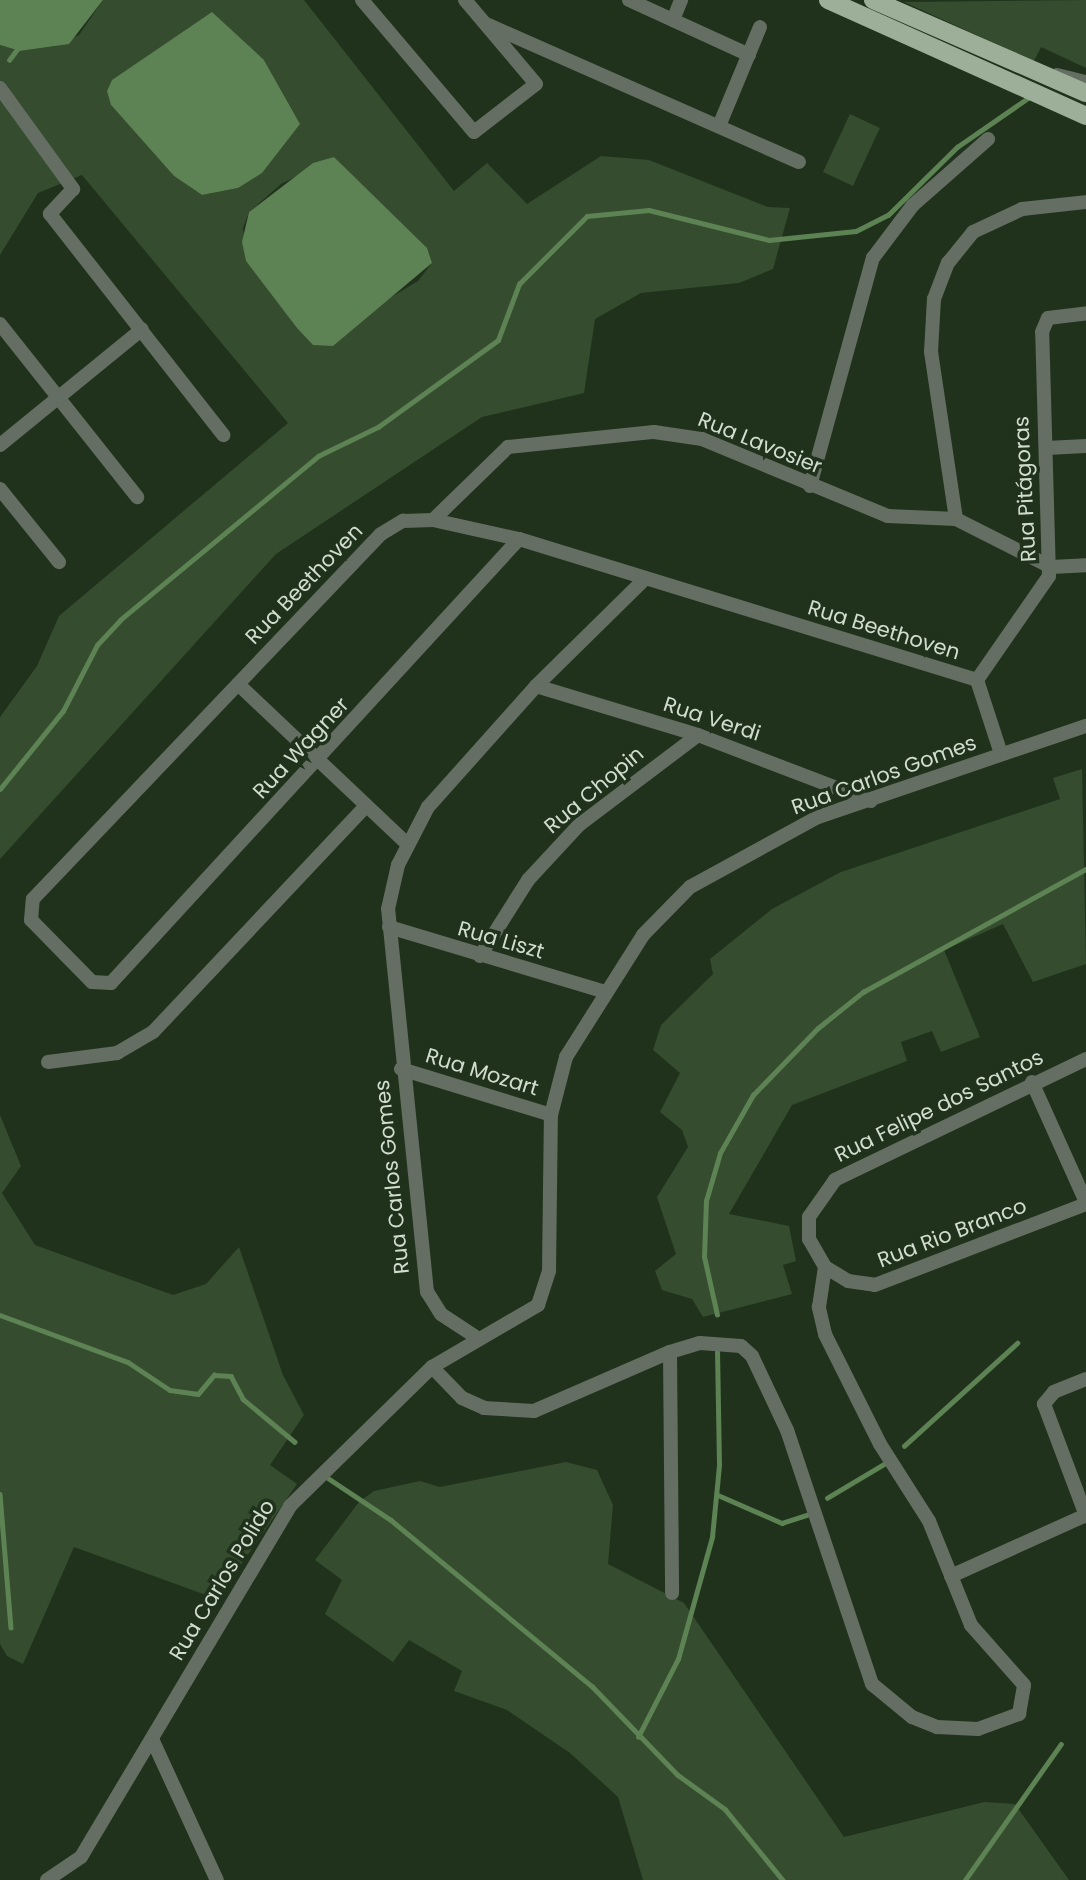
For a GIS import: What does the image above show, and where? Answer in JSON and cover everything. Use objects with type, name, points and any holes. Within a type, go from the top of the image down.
[{"type":"main road","points":[[828,0],[1086,116]]},
{"type":"main road","points":[[873,0],[1032,72],[1086,93]]},
{"type":"street","points":[[362,0],[474,132],[536,84],[465,0]]},
{"type":"street","points":[[629,0],[749,55]]},
{"type":"street","points":[[673,20],[681,0]]},
{"type":"street","points":[[484,23],[799,162]]},
{"type":"street","points":[[719,126],[760,27]]},
{"type":"street","points":[[519,64],[534,44]]},
{"type":"street","points":[[1032,72],[1086,82]]},
{"type":"street","points":[[0,88],[73,189],[50,214],[223,435]]},
{"type":"street","points":[[810,486],[873,258],[913,205],[988,139]]},
{"type":"street","points":[[956,519],[931,352],[934,299],[948,263],[973,232],[1022,209],[1086,202]]},
{"type":"street","name":"Rua Pitágoras","points":[[977,680],[1051,567],[1044,325],[1058,314],[1086,313]]},
{"type":"street","points":[[0,324],[137,497]]},
{"type":"street","points":[[0,445],[142,329]]},
{"type":"street","name":"Rua Lavosier","points":[[433,520],[496,454],[527,441],[692,435],[888,516],[956,519],[1051,567]]},
{"type":"street","points":[[1047,448],[1086,446]]},
{"type":"street","points":[[0,489],[59,562]]},
{"type":"street","name":"Rua Beethoven","points":[[111,983],[92,982],[32,919],[29,905],[381,534],[403,522],[433,520],[519,540],[643,581],[977,680]]},
{"type":"street","name":"Rua Wagner","points":[[111,983],[519,540]]},
{"type":"street","points":[[1051,567],[1086,565]]},
{"type":"street","name":"Rua Carlos Gomes","points":[[643,581],[536,686],[428,807],[408,845],[389,927],[401,1069],[427,1293],[441,1314],[479,1339],[538,1305],[549,1261],[551,1115],[566,1057],[603,991],[643,935],[690,887],[818,817],[1086,726]]},
{"type":"street","points":[[977,680],[1001,754]]},
{"type":"street","points":[[237,684],[408,845]]},
{"type":"street","name":"Rua Verdi","points":[[536,686],[698,735],[871,801]]},
{"type":"street","name":"Rua Chopin","points":[[480,956],[528,880],[579,825],[698,735]]},
{"type":"street","points":[[48,1062],[117,1053],[153,1032],[366,806]]},
{"type":"street","name":"Rua Liszt","points":[[389,927],[603,991]]},
{"type":"street","name":"Rua Felipe dos Santos","points":[[825,1267],[809,1239],[809,1217],[835,1180],[1032,1082],[1086,1059]]},
{"type":"street","name":"Rua Mozart","points":[[401,1069],[551,1115]]},
{"type":"street","points":[[1032,1082],[1086,1203]]},
{"type":"street","name":"Rua Rio Branco","points":[[825,1267],[848,1281],[875,1285],[1086,1203]]},
{"type":"street","points":[[432,1367],[462,1398],[484,1408],[534,1410],[670,1352],[729,1343],[752,1356],[806,1481],[860,1663],[872,1684],[912,1717],[937,1727],[978,1728],[1019,1714],[1024,1685],[971,1625],[913,1488],[880,1444],[825,1334],[819,1307],[825,1267]]},
{"type":"street","name":"Rua Carlos Polido","points":[[47,1880],[81,1857],[290,1506],[432,1367],[479,1339]]},
{"type":"street","points":[[670,1352],[672,1593]]},
{"type":"street","points":[[951,1576],[1086,1515],[1044,1404],[1054,1392],[1086,1379]]},
{"type":"street","points":[[152,1739],[217,1880]]},
{"type":"shaded area","points":[[0,0],[103,0],[69,44],[20,51],[0,45]]},
{"type":"shaded area","points":[[103,0],[304,0],[454,191],[487,163],[527,204],[601,156],[649,160],[768,207],[790,208],[773,269],[739,283],[641,293],[595,319],[584,393],[482,417],[276,554],[0,859],[0,717],[37,666],[59,616],[288,423],[82,175],[38,193],[0,255],[0,45],[20,51],[56,46],[79,35]],"holes":[[[264,60],[300,124],[238,188],[202,195],[174,176],[111,105]],[[334,157],[432,263],[418,281],[313,344],[246,261],[243,228],[249,212],[281,184]]]},
{"type":"shaded area","points":[[1086,0],[1086,68],[1041,47],[1034,61],[904,2]]},
{"type":"shaded area","points":[[212,12],[264,60],[300,124],[262,173],[238,188],[202,195],[174,176],[111,105],[107,91],[112,80]]},
{"type":"shaded area","points":[[850,114],[880,128],[853,186],[823,172]]},
{"type":"shaded area","points":[[334,157],[427,248],[432,263],[333,346],[313,345],[246,261],[242,242],[249,212],[313,163]]},
{"type":"shaded area","points":[[1082,769],[1086,964],[1033,982],[1003,924],[944,950],[980,1037],[941,1052],[932,1031],[901,1042],[907,1061],[792,1105],[729,1214],[789,1226],[796,1261],[783,1265],[792,1294],[703,1317],[692,1299],[662,1290],[655,1271],[676,1254],[657,1197],[688,1147],[682,1130],[660,1112],[680,1073],[653,1050],[661,1025],[713,974],[710,959],[772,909],[841,872],[1060,799],[1053,778]]},
{"type":"shaded area","points":[[0,1115],[21,1166],[2,1193],[35,1245],[173,1295],[206,1284],[239,1247],[283,1375],[304,1415],[270,1465],[297,1484],[217,1599],[74,1547],[23,1664],[7,1656],[0,1644]]},
{"type":"shaded area","points":[[566,1462],[597,1470],[613,1505],[608,1564],[684,1603],[844,1837],[984,1802],[1015,1804],[1069,1880],[643,1880],[618,1797],[570,1753],[507,1710],[454,1691],[462,1671],[409,1640],[393,1662],[325,1614],[342,1580],[315,1560],[359,1502],[374,1491],[420,1481],[440,1487]]},
{"type":"waterway","points":[[9,60],[18,48]]},
{"type":"waterway","points":[[0,789],[63,711],[97,645],[120,620],[318,456],[378,427],[498,340],[519,284],[587,216],[649,210],[769,240],[856,231],[888,215],[957,147],[1031,96]]},
{"type":"waterway","points":[[717,1315],[704,1257],[706,1201],[720,1153],[753,1095],[818,1028],[863,992],[1086,869]]},
{"type":"waterway","points":[[0,1315],[128,1362],[170,1390],[198,1394],[214,1375],[231,1376],[243,1399],[295,1442]]},
{"type":"waterway","points":[[904,1446],[1017,1343]]},
{"type":"waterway","points":[[638,1737],[678,1659],[712,1537],[719,1465],[717,1352]]},
{"type":"waterway","points":[[827,1498],[884,1464]]},
{"type":"waterway","points":[[328,1478],[391,1520],[592,1686],[678,1775],[725,1809],[783,1880]]},
{"type":"waterway","points":[[0,1494],[11,1628]]},
{"type":"waterway","points":[[718,1495],[782,1523],[809,1514]]},
{"type":"waterway","points":[[965,1880],[1061,1744]]}]
